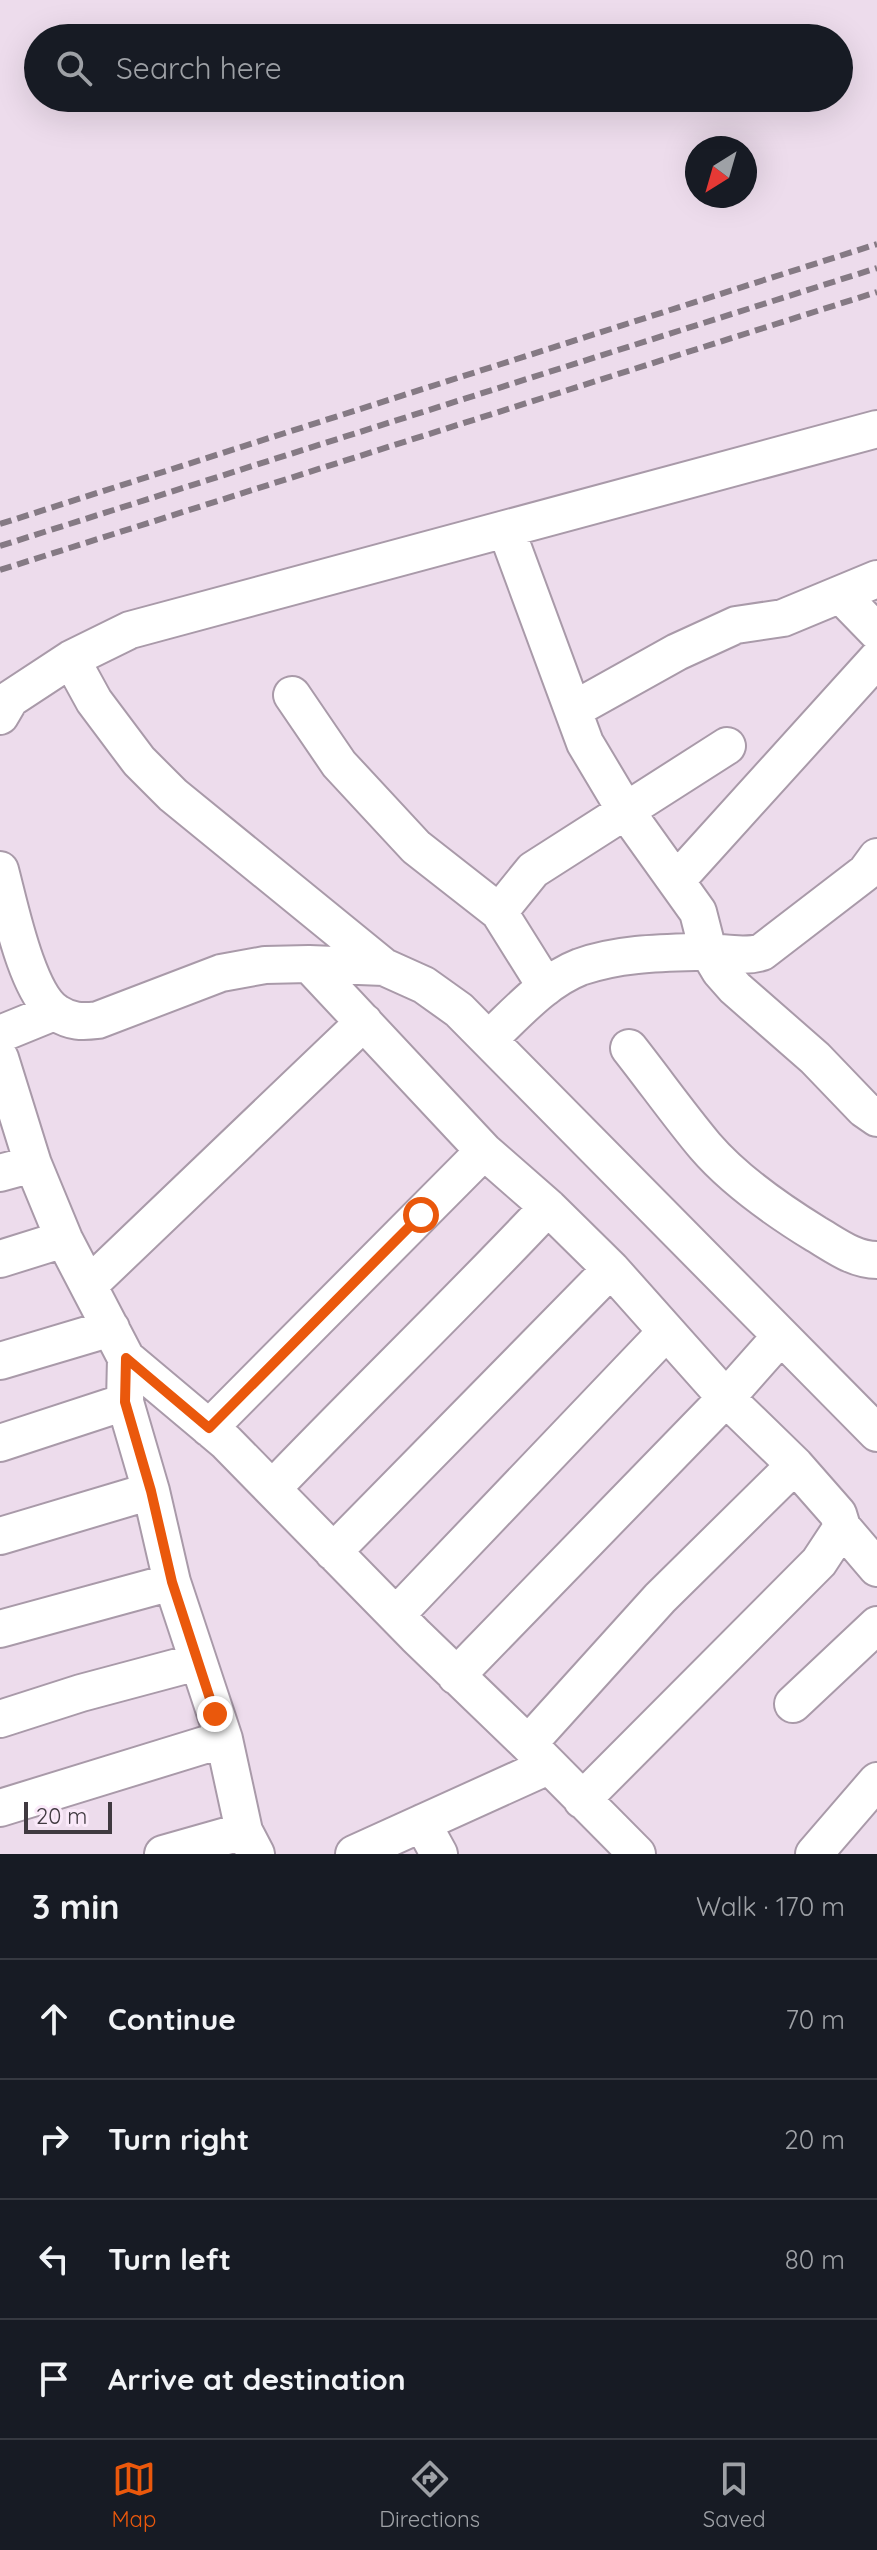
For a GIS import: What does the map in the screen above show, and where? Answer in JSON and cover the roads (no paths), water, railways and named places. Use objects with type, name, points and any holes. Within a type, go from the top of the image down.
[{"type":"street","points":[[0,716],[10,699],[71,659],[130,630],[877,429]]},
{"type":"street","points":[[506,529],[585,743],[625,810],[698,912],[708,951],[720,971],[877,1118]]},
{"type":"street","points":[[573,710],[677,652],[736,625],[783,618],[877,579]]},
{"type":"street","points":[[841,595],[877,632]]},
{"type":"street","points":[[71,659],[94,701],[139,761],[173,795],[384,967],[424,985],[459,1010],[877,1433]]},
{"type":"street","points":[[676,881],[877,659]]},
{"type":"street","points":[[292,695],[339,764],[416,847],[499,912],[546,987]]},
{"type":"street","points":[[499,912],[533,870],[727,746]]},
{"type":"street","points":[[489,1039],[546,987],[577,968],[641,954],[708,951],[751,956],[762,952],[866,872],[877,857]]},
{"type":"street","points":[[0,870],[20,948],[38,989],[54,1012],[77,1022],[98,1020],[221,973],[265,965],[384,967]]},
{"type":"street","points":[[309,964],[484,1151],[548,1207],[611,1269],[726,1398],[795,1465],[838,1514],[842,1527],[877,1568]]},
{"type":"street","points":[[0,1034],[54,1012]]},
{"type":"street","points":[[89,1285],[364,1022]]},
{"type":"street","points":[[629,1048],[707,1148],[756,1192],[793,1220],[847,1253],[866,1260],[877,1260]]},
{"type":"street","points":[[0,1058],[17,1168],[64,1239],[118,1343],[125,1402],[151,1491],[172,1582],[224,1739],[250,1842],[163,1854]]},
{"type":"street","points":[[209,1428],[484,1151]]},
{"type":"street","points":[[272,1489],[548,1207]]},
{"type":"street","points":[[0,1259],[64,1239]]},
{"type":"street","points":[[333,1552],[611,1269]]},
{"type":"street","points":[[397,1614],[666,1332]]},
{"type":"street","points":[[456,1676],[726,1398],[780,1337]]},
{"type":"street","points":[[118,1343],[226,1442],[456,1676],[637,1854]]},
{"type":"street","points":[[0,1361],[118,1343]]},
{"type":"street","points":[[0,1443],[125,1402]]},
{"type":"street","points":[[354,1854],[430,1839],[538,1755],[660,1598],[795,1465]]},
{"type":"street","points":[[0,1536],[151,1491]]},
{"type":"street","points":[[582,1800],[819,1562],[842,1527]]},
{"type":"street","points":[[0,1629],[172,1582]]},
{"type":"street","points":[[793,1704],[877,1625]]},
{"type":"street","points":[[0,1719],[81,1693],[197,1662]]},
{"type":"street","points":[[0,1808],[224,1739]]},
{"type":"street","points":[[814,1854],[877,1781]]},
{"type":"railway","points":[[0,524],[877,244]]},
{"type":"railway","points":[[0,546],[877,268]]},
{"type":"railway","points":[[0,570],[877,292]]}]
